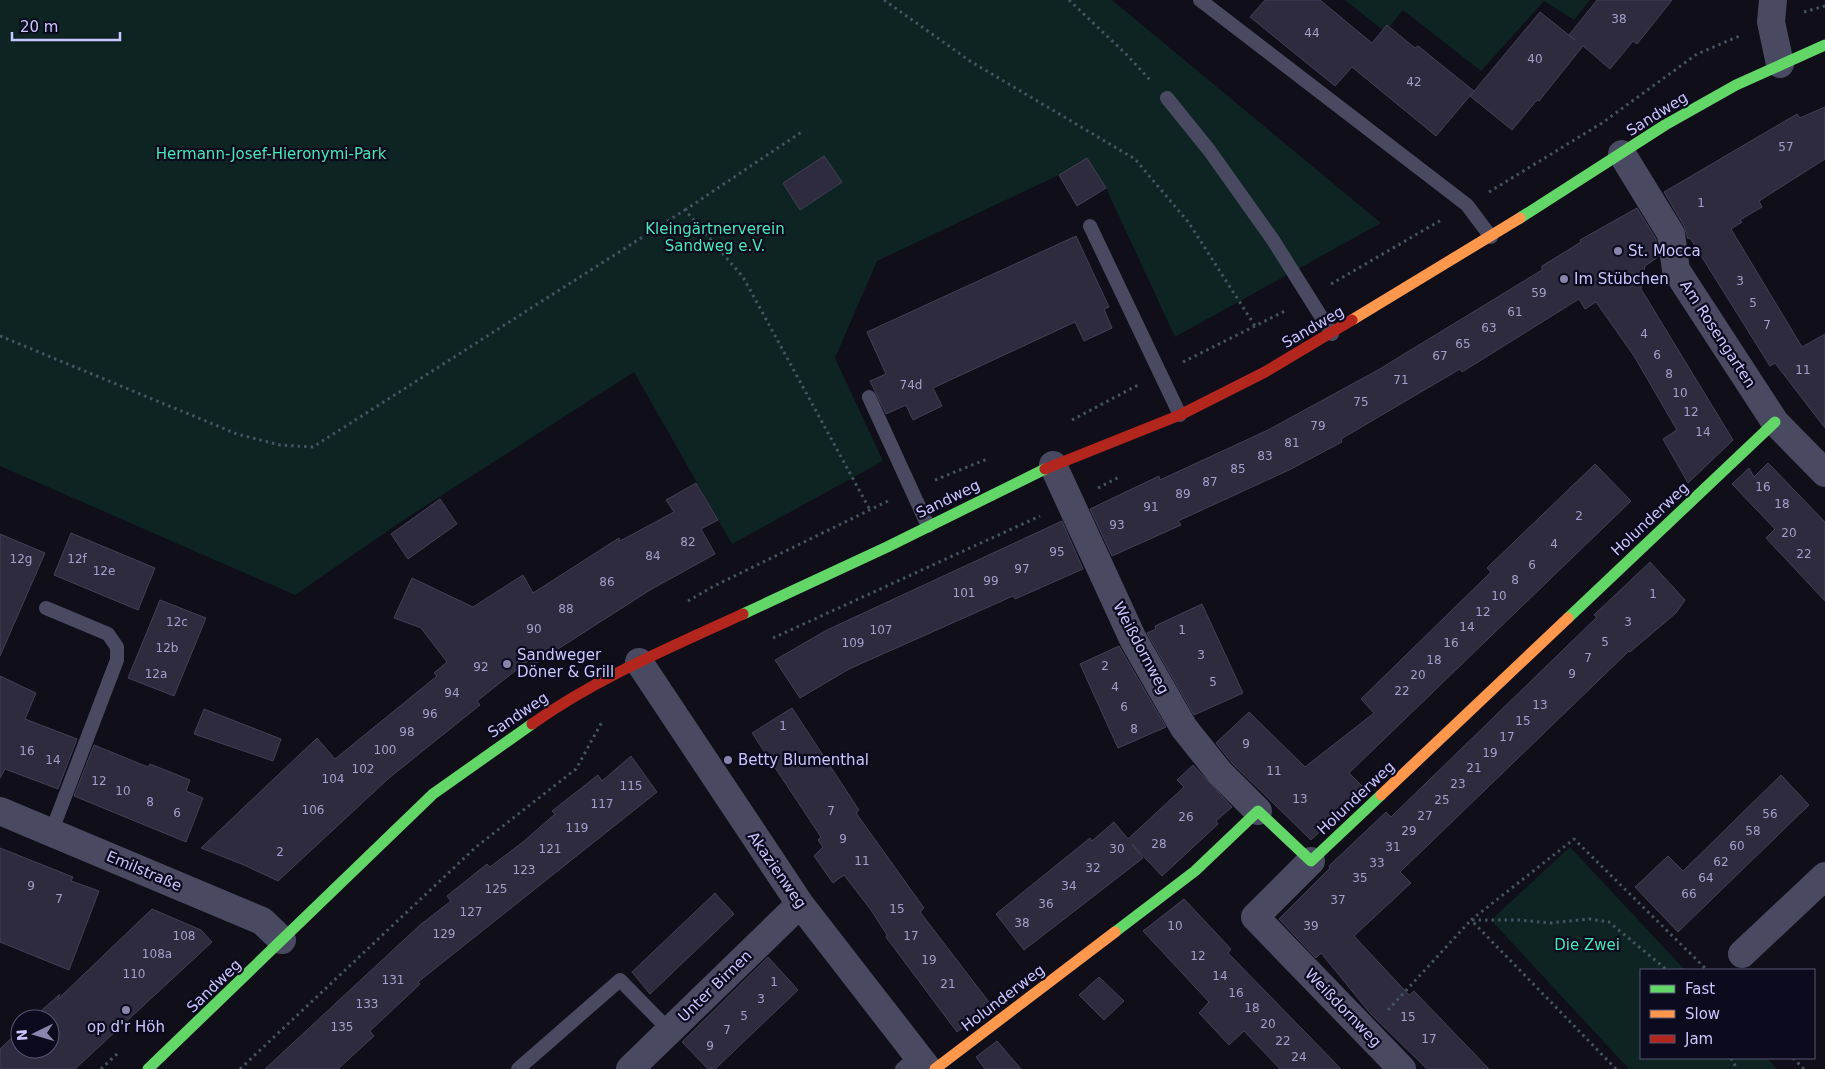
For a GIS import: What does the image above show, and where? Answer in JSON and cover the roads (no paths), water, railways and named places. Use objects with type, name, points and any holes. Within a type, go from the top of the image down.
[{"type":"street","points":[[1773,0],[1771,22],[1780,64]]},
{"type":"street","name":"Sandweg","points":[[148,1069],[433,794],[556,707],[639,662],[887,547],[1053,465],[1180,415],[1265,372],[1332,334],[1490,237],[1673,121],[1736,85],[1825,45]]},
{"type":"street","name":"Am Rosengarten","points":[[1622,154],[1671,234],[1676,270],[1775,422],[1825,473]]},
{"type":"street","name":"Holunderweg","points":[[1311,861],[1775,422]]},
{"type":"street","name":"Weißdornweg","points":[[1053,465],[1133,639],[1184,728],[1220,773],[1258,812]]},
{"type":"street","name":"Akazienweg","points":[[639,662],[800,904],[921,1066]]},
{"type":"street","name":"Emilstraße","points":[[0,811],[262,921],[282,940]]},
{"type":"street","points":[[1258,812],[1311,861]]},
{"type":"street","name":"Holunderweg","points":[[921,1066],[1195,871],[1258,812]]},
{"type":"street","name":"Weißdornweg","points":[[1311,861],[1255,917],[1402,1069]]},
{"type":"street","points":[[1742,954],[1825,876]]},
{"type":"street","name":"Unter Birnen","points":[[630,1069],[800,904]]},
{"type":"lane","points":[[1200,0],[1467,205],[1490,237]]},
{"type":"lane","points":[[1166,98],[1209,150],[1267,232],[1332,334]]},
{"type":"lane","points":[[1090,226],[1180,415]]},
{"type":"lane","points":[[869,397],[928,526]]},
{"type":"lane","points":[[46,608],[108,634],[117,647],[117,660],[51,832]]},
{"type":"lane","points":[[518,1069],[620,980],[670,1031]]},
{"type":"place","name":"St. Mocca","points":[[1618,251]]},
{"type":"place","name":"Im Stübchen","points":[[1564,279]]},
{"type":"place","name":"Sandweger Döner & Grill","points":[[507,664]]},
{"type":"place","name":"Betty Blumenthal","points":[[728,760]]},
{"type":"place","name":"op d'r Höh","points":[[126,1010]]},
{"type":"park label","name":"Hermann-Josef-Hieronymi-Park","points":[[271,154]]},
{"type":"park label","name":"Kleingärtnerverein Sandweg e.V.","points":[[715,238]]},
{"type":"park label","name":"Die Zwei","points":[[1587,945]]}]
